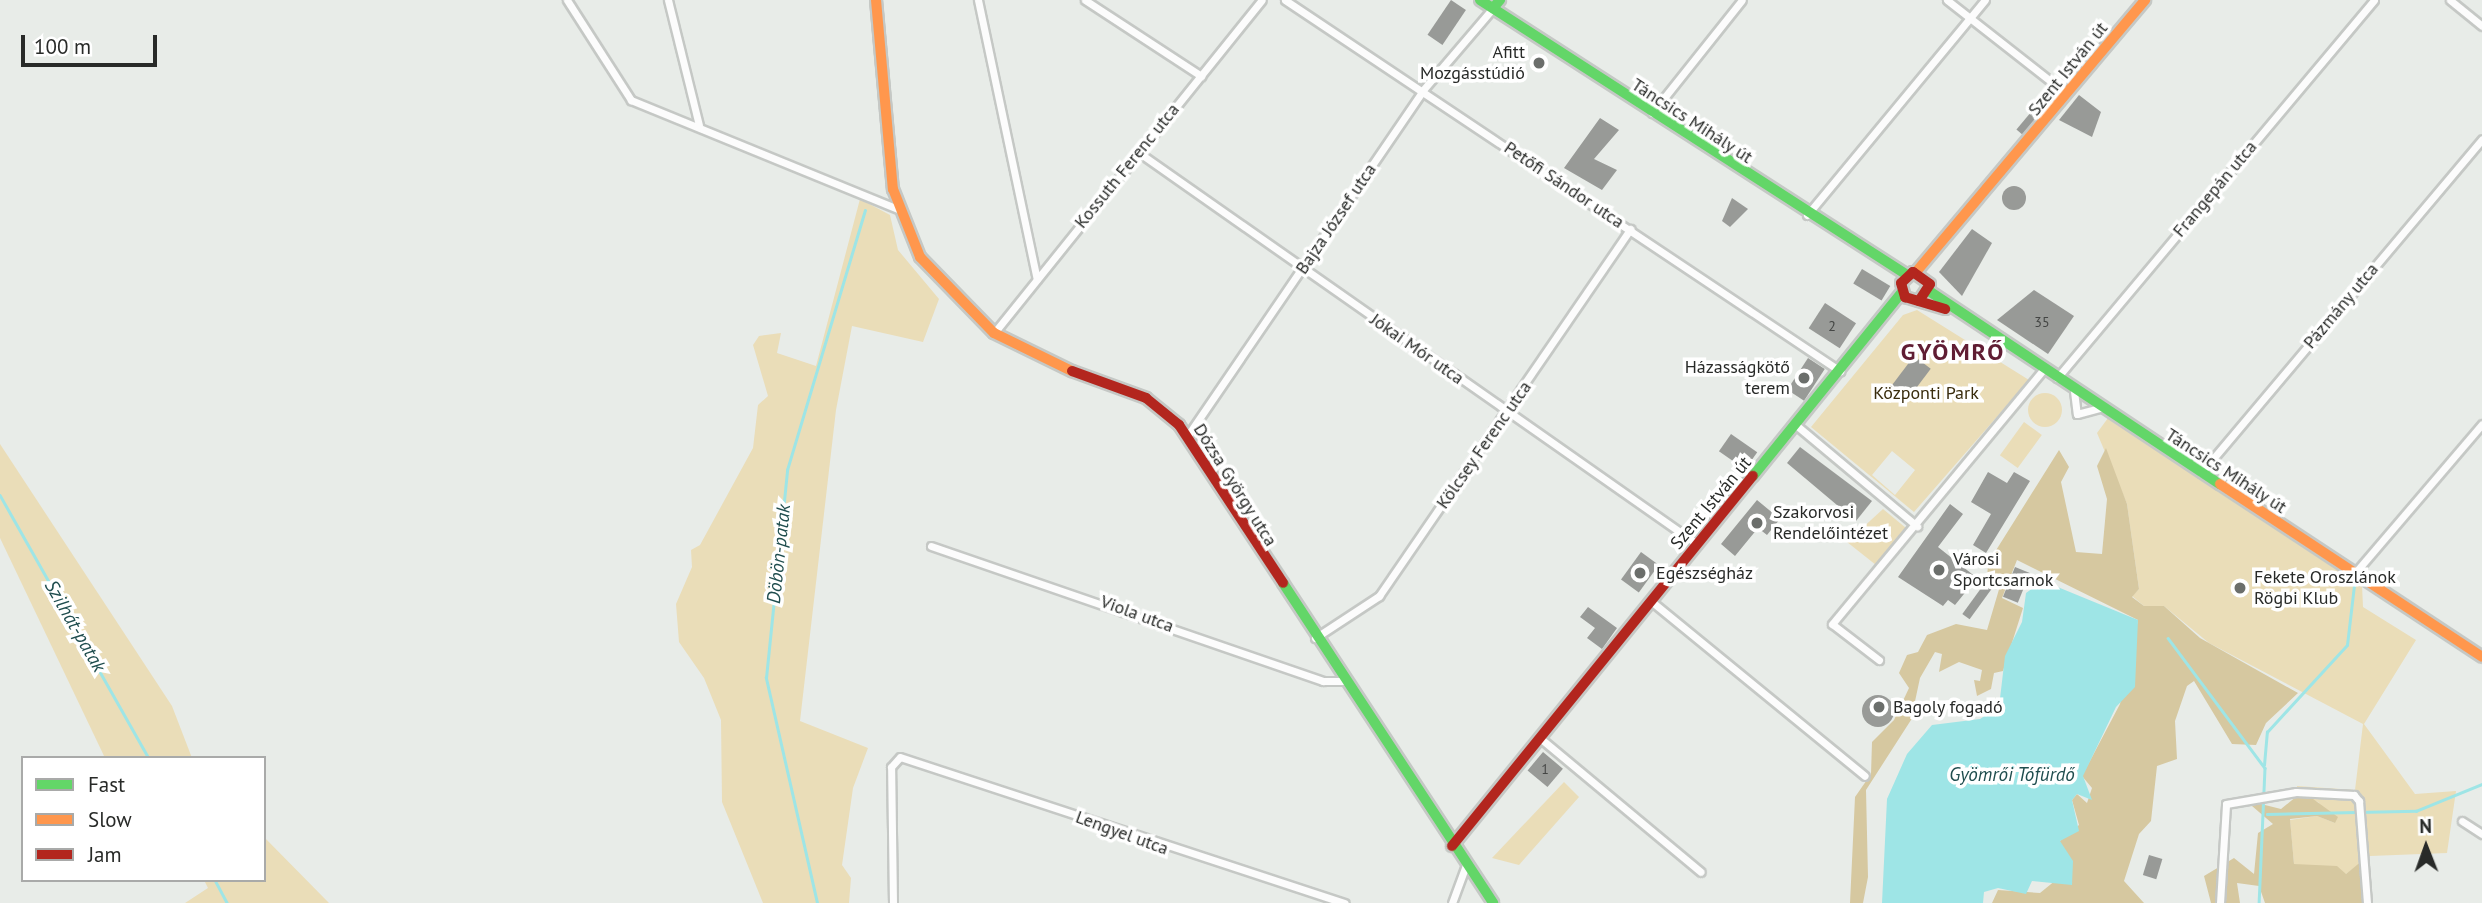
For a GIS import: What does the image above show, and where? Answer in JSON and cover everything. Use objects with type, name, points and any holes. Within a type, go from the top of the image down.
[{"type":"street","points":[[567,0],[619,91],[898,209]]},
{"type":"street","points":[[668,0],[699,125]]},
{"type":"street","name":"Dózsa György utca","points":[[876,0],[898,209],[920,257],[994,333],[1038,358],[1146,398],[1188,435],[1342,681],[1493,903]]},
{"type":"street","points":[[978,0],[1037,279]]},
{"type":"street","points":[[1085,0],[1201,76]]},
{"type":"street","name":"Kossuth Ferenc utca","points":[[994,333],[1262,0]]},
{"type":"street","name":"Petőfi Sándor utca","points":[[1285,0],[1841,371]]},
{"type":"street","name":"Táncsics Mihály út","points":[[1480,0],[1888,267],[1909,287],[1952,311],[2482,657]]},
{"type":"street","points":[[1493,8],[1500,0]]},
{"type":"street","points":[[1651,113],[1742,0]]},
{"type":"street","points":[[1947,0],[2067,94]]},
{"type":"street","points":[[1807,215],[1984,0]]},
{"type":"street","name":"Szent István út","points":[[1452,846],[1934,254],[2145,0]]},
{"type":"street","name":"Frangepán utca","points":[[2056,379],[2374,0]]},
{"type":"street","points":[[2450,0],[2482,26]]},
{"type":"street","name":"Bajza József utca","points":[[1188,435],[1423,90],[1493,8]]},
{"type":"street","name":"Pázmány utca","points":[[2201,473],[2482,139]]},
{"type":"street","name":"Jókai Mór utca","points":[[1138,152],[1697,544]]},
{"type":"street","name":"Kölcsey Ferenc utca","points":[[1314,638],[1379,596],[1508,412],[1630,229]]},
{"type":"street","name":"Szent István út","points":[[1927,278],[1934,254]]},
{"type":"street","points":[[1927,278],[1929,291],[1909,287],[1927,278]]},
{"type":"street","name":"Táncsics Mihály út","points":[[1929,291],[1952,311]]},
{"type":"street","points":[[1880,660],[1832,624],[1917,526],[2043,370]]},
{"type":"street","points":[[2074,391],[2077,414],[2099,408]]},
{"type":"street","points":[[2354,574],[2482,424]]},
{"type":"street","points":[[1796,425],[1917,526]]},
{"type":"street","name":"Viola utca","points":[[931,546],[1323,681],[1342,681]]},
{"type":"street","points":[[1651,601],[1865,776]]},
{"type":"street","points":[[1540,738],[1701,872]]},
{"type":"street","name":"Lengyel utca","points":[[893,903],[891,767],[900,757],[1335,902],[1345,903]]},
{"type":"street","points":[[2220,903],[2226,804],[2276,794],[2354,795],[2361,808],[2367,903]]},
{"type":"street","points":[[2462,821],[2482,834]]},
{"type":"street","points":[[1452,903],[1466,865]]},
{"type":"green space","points":[[860,199],[890,215],[898,250],[939,299],[923,342],[852,326],[836,410],[800,721],[868,748],[853,788],[842,865],[851,878],[849,903],[763,903],[722,802],[721,720],[704,678],[679,642],[676,604],[692,567],[691,550],[700,545],[753,448],[758,405],[768,396],[753,345],[759,336],[781,333],[777,353],[816,366]]},
{"type":"green space","name":"Központi Park","points":[[1917,310],[2029,380],[1914,512],[1811,427],[1903,315]],"holes":[[[1892,451],[1915,470],[1895,495],[1872,475]]]},
{"type":"green space","points":[[2045,393],[2057,398],[2062,410],[2057,422],[2045,427],[2033,422],[2028,410],[2033,398]]},
{"type":"green space","points":[[2108,418],[2362,585],[2363,607],[2416,640],[2364,724],[2415,794],[2456,791],[2447,853],[2370,856],[2346,874],[2294,864],[2290,820],[2317,816],[2335,823],[2318,802],[2297,796],[2297,786],[2355,790],[2363,724],[2209,643],[2164,606],[2144,606],[2132,596],[2139,589],[2127,504],[2097,433]]},
{"type":"green space","points":[[2024,422],[2042,435],[2018,468],[2000,455]]},
{"type":"green space","points":[[0,444],[172,706],[191,756],[104,756],[0,538]]},
{"type":"green space","points":[[1883,509],[1906,528],[1876,565],[1847,542]]},
{"type":"green space","points":[[1564,782],[1579,797],[1519,865],[1492,858]]},
{"type":"green space","points":[[266,839],[329,903],[185,903],[208,888],[205,882],[266,882]]},
{"type":"shaded area","points":[[2106,448],[2127,504],[2139,589],[2132,597],[2144,606],[2164,606],[2200,638],[2298,693],[2266,723],[2256,745],[2232,744],[2194,681],[2187,686],[2175,721],[2177,759],[2157,766],[2151,821],[2139,834],[2124,881],[2144,903],[1992,903],[1998,890],[2040,893],[2056,880],[2060,841],[2079,825],[2072,800],[2077,794],[2087,803],[2092,788],[2082,776],[2120,704],[2138,620],[2017,560],[2002,598],[2023,608],[2003,671],[1994,673],[1991,689],[1977,696],[1974,680],[1980,681],[1982,670],[1959,662],[1939,672],[1942,654],[1935,652],[1920,678],[1911,720],[1866,790],[1868,877],[1863,903],[1850,903],[1855,797],[1871,774],[1872,742],[1894,720],[1909,688],[1899,673],[1907,655],[1918,652],[1927,635],[1956,624],[1987,630],[2000,586],[1987,580],[1988,563],[2059,450],[2069,467],[2061,482],[2076,552],[2102,554],[2107,499],[2097,466]]},
{"type":"shaded area","points":[[2297,796],[2309,796],[2338,817],[2335,823],[2317,816],[2290,819],[2294,864],[2337,866],[2346,874],[2363,860],[2362,903],[2265,903],[2259,886],[2237,883],[2240,903],[2211,903],[2204,876],[2234,858],[2254,874],[2258,833],[2273,824],[2245,800],[2281,809]]},
{"type":"water","name":"Gyömrői Tófürdő","points":[[2043,581],[2138,620],[2135,687],[2116,707],[2083,776],[2092,800],[2077,794],[2072,800],[2079,831],[2060,841],[2073,861],[2072,885],[2032,881],[2026,894],[1998,888],[1984,892],[1983,903],[1882,903],[1887,799],[1907,754],[1932,725],[1980,719],[1999,707],[2005,656],[2022,622],[2026,593]]},
{"type":"building","points":[[1451,0],[1466,10],[1442,45],[1428,35]]},
{"type":"building","points":[[2079,95],[2101,112],[2092,137],[2059,120]]},
{"type":"building","points":[[2037,105],[2043,110],[2023,135],[2016,130]]},
{"type":"building","points":[[1600,118],[1619,130],[1594,159],[1617,170],[1602,190],[1564,168]]},
{"type":"building","points":[[2014,186],[2023,189],[2026,198],[2023,207],[2014,210],[2005,207],[2002,198],[2005,189]]},
{"type":"building","points":[[1732,198],[1748,209],[1730,227],[1722,221]]},
{"type":"building","points":[[1972,229],[1992,243],[1962,296],[1939,272]]},
{"type":"building","points":[[1862,269],[1890,286],[1882,301],[1853,284]]},
{"type":"building","points":[[2034,290],[2074,316],[2048,354],[1997,320]]},
{"type":"building","points":[[1825,303],[1856,323],[1840,348],[1809,328]]},
{"type":"building","points":[[1914,356],[1931,369],[1905,403],[1888,390]]},
{"type":"building","name":"Házasságkötő terem","points":[[1808,358],[1825,369],[1804,401],[1787,390]]},
{"type":"building","points":[[1731,434],[1757,452],[1745,470],[1719,451]]},
{"type":"building","points":[[1800,447],[1872,501],[1856,521],[1787,463]]},
{"type":"building","points":[[1988,472],[2007,483],[2014,472],[2030,481],[1986,553],[1973,545],[1991,514],[1971,502]]},
{"type":"building","name":"Szakorvosi Rendelőintézet","points":[[1757,500],[1780,519],[1767,535],[1758,528],[1735,556],[1721,544]]},
{"type":"building","name":"Városi Sportcsarnok","points":[[1950,504],[1963,514],[1938,547],[1977,578],[1955,605],[1948,600],[1943,606],[1898,577]]},
{"type":"building","name":"Egészségház","points":[[1641,552],[1659,565],[1639,592],[1621,580]]},
{"type":"building","points":[[2015,567],[2030,573],[2018,603],[2003,597]]},
{"type":"building","points":[[1987,580],[1994,585],[1970,619],[1962,614]]},
{"type":"building","points":[[1588,607],[1617,628],[1602,649],[1587,638],[1595,628],[1580,617]]},
{"type":"building","name":"Bagoly fogadó","points":[[1878,695],[1889,700],[1894,711],[1889,722],[1878,727],[1867,722],[1862,711],[1867,700]]},
{"type":"building","points":[[1543,752],[1563,769],[1547,787],[1528,770]]},
{"type":"building","points":[[2149,855],[2162,859],[2156,879],[2143,875]]},
{"type":"waterway","name":"Döbön-patak","points":[[817,903],[766,678],[787,470],[865,210]]},
{"type":"waterway","name":"Szilhát-patak","points":[[0,495],[148,756]]},
{"type":"waterway","points":[[2264,765],[2267,732],[2347,645],[2354,585]]},
{"type":"waterway","points":[[2168,638],[2265,768],[2259,903]]},
{"type":"waterway","points":[[2267,814],[2416,811],[2482,784]]},
{"type":"waterway","name":"Szilhát-patak","points":[[216,882],[227,903]]},
{"type":"traffic: fast","points":[[1480,0],[1907,275]]},
{"type":"traffic: fast","points":[[1493,8],[1500,0]]},
{"type":"traffic: fast","points":[[1929,291],[2220,484]]},
{"type":"traffic: fast","points":[[1753,476],[1902,292]]},
{"type":"traffic: fast","points":[[1283,583],[1493,903]]},
{"type":"traffic: slow","points":[[876,0],[893,189],[920,257],[994,333],[1072,371]]},
{"type":"traffic: slow","points":[[1916,272],[2145,0]]},
{"type":"traffic: slow","points":[[2220,484],[2482,657]]},
{"type":"traffic: jam","points":[[1919,301],[1930,284],[1913,272],[1901,283],[1905,297],[1945,309]]},
{"type":"traffic: jam","points":[[1072,371],[1146,398],[1179,425],[1283,583]]},
{"type":"traffic: jam","points":[[1452,846],[1753,476]]},
{"type":"place","name":"Afitt Mozgásstúdió","points":[[1539,63]]},
{"type":"place","name":"Házasságkötő terem","points":[[1804,378]]},
{"type":"place","name":"Szakorvosi Rendelőintézet","points":[[1757,523]]},
{"type":"place","name":"Városi Sportcsarnok","points":[[1939,570]]},
{"type":"place","name":"Egészségház","points":[[1640,573]]},
{"type":"place","name":"Fekete Oroszlánok Rögbi Klub","points":[[2240,588]]},
{"type":"place","name":"Bagoly fogadó","points":[[1879,707]]},
{"type":"district","name":"GYÖMRŐ","points":[[1953,352]]}]
